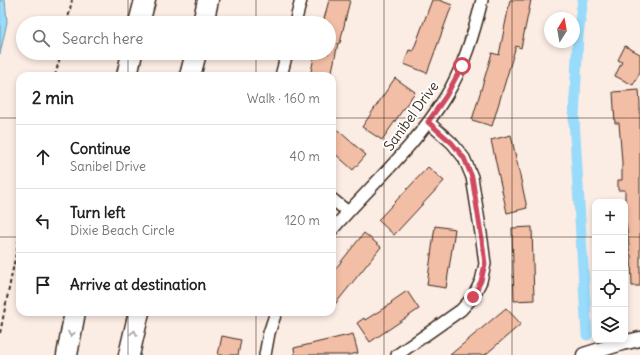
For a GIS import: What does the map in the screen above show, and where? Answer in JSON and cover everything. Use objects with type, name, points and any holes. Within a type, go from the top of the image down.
[{"type":"highway","points":[[139,16],[140,0]]},
{"type":"highway","points":[[141,16],[145,0]]},
{"type":"highway","points":[[205,16],[208,0]]},
{"type":"highway","points":[[128,72],[130,60]]},
{"type":"highway","points":[[191,72],[194,60]]},
{"type":"highway","points":[[67,355],[74,316]]},
{"type":"highway","points":[[129,355],[137,316]]},
{"type":"street","points":[[297,16],[301,0]]},
{"type":"street","name":"Sanibel Drive","points":[[336,226],[396,162],[428,122],[446,96],[462,66],[475,29],[482,0]]},
{"type":"street","points":[[282,72],[285,60]]},
{"type":"street","points":[[398,355],[461,310],[473,297],[481,281],[485,264],[472,177],[464,158],[452,143],[428,122]]},
{"type":"street","points":[[336,202],[348,212]]},
{"type":"street","points":[[265,355],[269,334],[275,316]]},
{"type":"street","points":[[584,355],[640,339]]},
{"type":"path","points":[[69,16],[72,0]]},
{"type":"path","points":[[56,72],[59,60]]},
{"type":"path","points":[[0,333],[16,254]]},
{"type":"water","points":[[0,0],[5,0],[7,22],[0,54]]},
{"type":"building","points":[[329,0],[350,0],[340,43],[338,43],[336,52],[336,16],[325,16]]},
{"type":"building","points":[[432,0],[439,0],[452,5],[427,73],[404,64],[409,50],[413,51]]},
{"type":"building","points":[[510,0],[531,0],[521,48],[516,46],[492,126],[472,120],[492,53],[499,55]]},
{"type":"building","points":[[625,46],[640,54],[640,72],[633,85],[615,76],[622,62],[618,60]]},
{"type":"building","points":[[313,60],[334,60],[332,72],[311,72]]},
{"type":"building","points":[[395,78],[415,92],[382,140],[362,127]]},
{"type":"building","points":[[639,90],[640,286],[632,286],[631,255],[628,238],[628,199],[625,199],[625,190],[618,190],[618,180],[622,180],[622,162],[619,123],[615,123],[613,92]]},
{"type":"building","points":[[336,129],[366,155],[353,170],[336,155]]},
{"type":"building","points":[[511,135],[527,208],[507,213],[491,140]]},
{"type":"building","points":[[428,167],[444,181],[394,235],[378,220]]},
{"type":"building","points":[[435,226],[455,229],[446,288],[427,285]]},
{"type":"building","points":[[532,227],[534,300],[514,301],[512,228]]},
{"type":"building","points":[[364,233],[381,247],[336,303],[336,268]]},
{"type":"building","points":[[407,291],[419,309],[370,342],[357,323],[364,318],[365,320],[392,303],[391,302]]},
{"type":"building","points":[[506,308],[521,324],[485,355],[450,355]]},
{"type":"building","points":[[353,334],[358,353],[349,355],[295,355],[294,348]]},
{"type":"building","points":[[222,336],[241,340],[238,355],[218,355]]},
{"type":"waterway","points":[[583,0],[578,35],[574,119],[587,335]]},
{"type":"route","points":[[462,66],[446,96],[428,122],[452,143],[464,158],[472,177],[485,264],[481,281],[473,297]]}]
